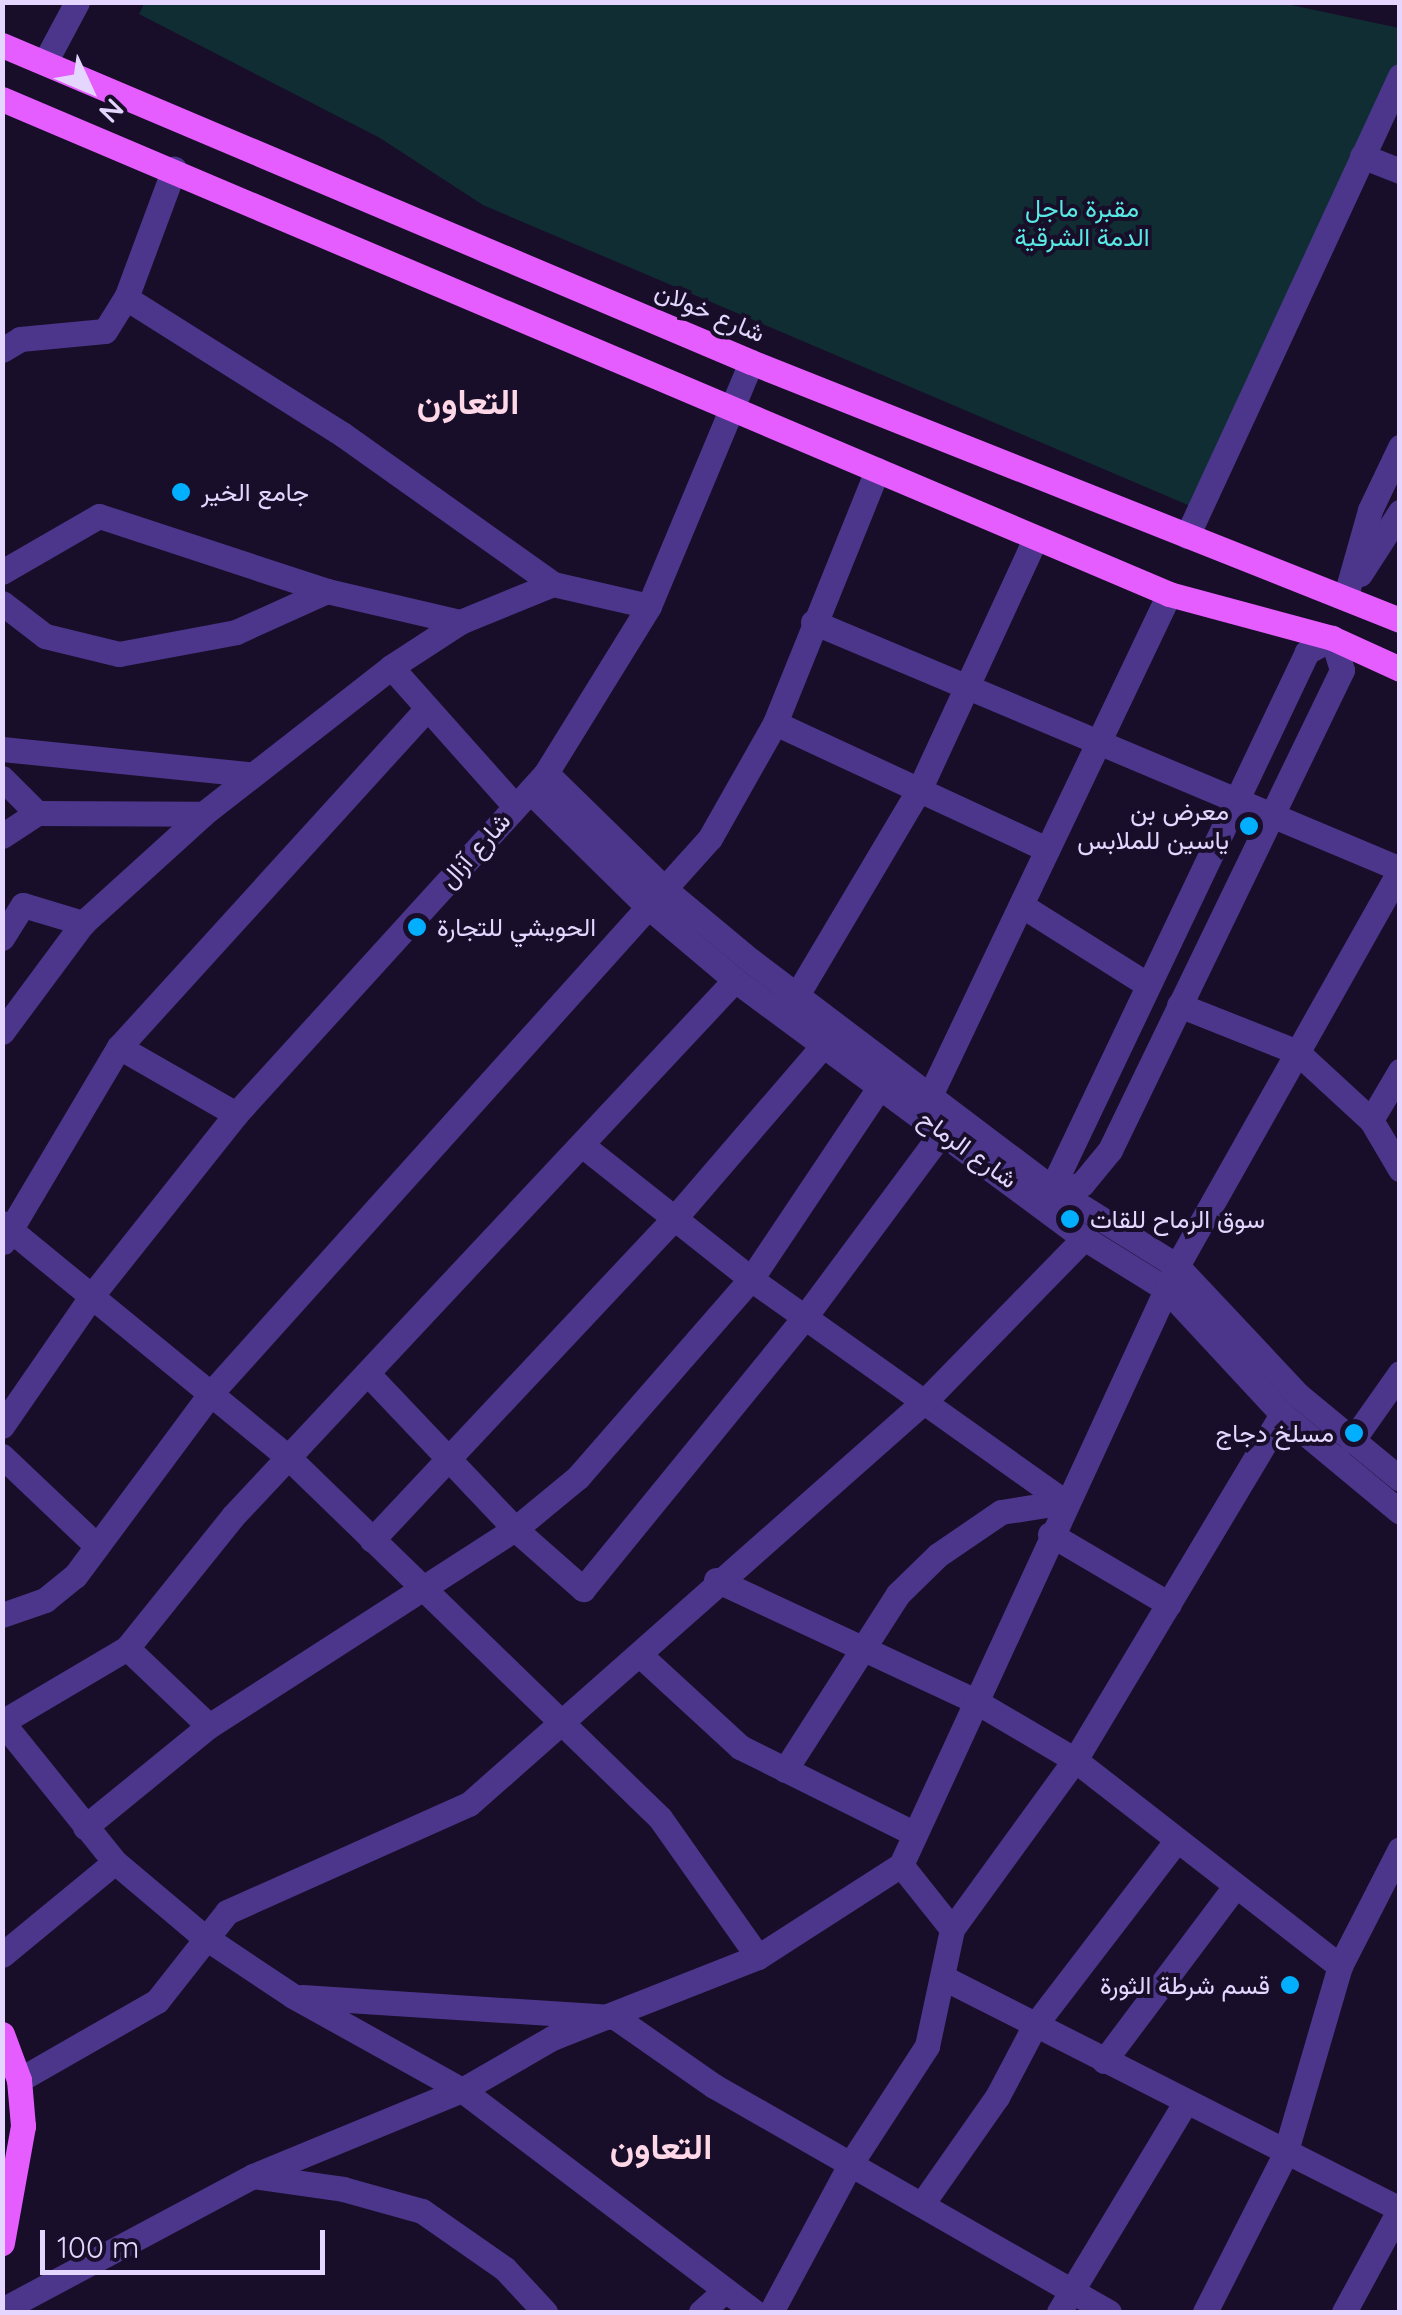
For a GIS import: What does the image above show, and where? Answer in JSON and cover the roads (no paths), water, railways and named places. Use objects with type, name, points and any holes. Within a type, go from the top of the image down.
[{"type":"main road","name":"شارع خولان","points":[[2,46],[751,362],[1187,536],[1346,595],[1400,620]]},
{"type":"main road","points":[[2,100],[174,169],[731,414],[877,470],[1169,594],[1332,638],[1400,669]]},
{"type":"main road","points":[[1332,638],[1346,595]]},
{"type":"main road","points":[[2,2034],[20,2080],[19,2169],[2,2243]]},
{"type":"street","points":[[45,62],[77,2]]},
{"type":"street","points":[[1187,536],[1400,76]]},
{"type":"street","points":[[1362,156],[1400,171]]},
{"type":"street","points":[[2,350],[20,339],[105,331],[126,298],[174,169]]},
{"type":"street","points":[[126,298],[342,434],[553,584],[649,606]]},
{"type":"street","name":"شارع آزال","points":[[2,1426],[93,1294],[236,1114],[530,790],[649,606],[751,362]]},
{"type":"street","points":[[1346,595],[1370,510],[1400,447]]},
{"type":"street","points":[[2,1615],[46,1600],[97,1546],[211,1393],[710,838],[775,722],[877,470]]},
{"type":"street","points":[[1346,595],[1400,512]]},
{"type":"street","points":[[2,572],[99,516],[328,590],[460,622]]},
{"type":"street","points":[[793,1003],[920,788],[1035,539]]},
{"type":"street","points":[[2,1032],[83,923],[248,774],[390,667],[460,622],[553,584]]},
{"type":"street","points":[[2,602],[45,636],[119,654],[236,632],[328,590]]},
{"type":"street","points":[[926,1104],[1169,594]]},
{"type":"street","points":[[2,2310],[253,2176],[462,2090],[552,2038],[615,2017],[758,1957],[901,1865],[1171,1278],[1400,870],[1096,746],[813,622]]},
{"type":"street","points":[[1332,638],[1342,670],[1110,1150],[1082,1184],[1043,1193],[1238,803],[1307,652],[1332,638]]},
{"type":"street","name":"شارع الرماح","points":[[390,667],[428,708],[656,898],[1043,1193],[1084,1238],[1171,1278],[1282,1414],[1400,1512]]},
{"type":"street","points":[[428,708],[120,1047],[5,1232],[93,1294],[289,1458],[556,1722],[660,1818],[758,1957]]},
{"type":"street","points":[[775,722],[1047,849]]},
{"type":"street","points":[[2,749],[248,774]]},
{"type":"street","points":[[2,778],[38,813]]},
{"type":"street","points":[[2,836],[38,813],[203,814]]},
{"type":"street","name":"شارع الرماح","points":[[656,898],[736,980],[793,1003],[826,1044],[881,1085],[926,1104],[942,1132],[1171,1278],[1298,1395],[1400,1479]]},
{"type":"street","points":[[2,938],[23,905],[83,923]]},
{"type":"street","points":[[1020,905],[1148,986]]},
{"type":"street","points":[[736,980],[289,1458],[127,1648],[2,1722],[115,1862],[203,1936],[293,1996],[462,2090],[723,2292],[755,2312]]},
{"type":"street","points":[[1180,1005],[1297,1052],[1371,1120],[1400,1169]]},
{"type":"street","points":[[372,1540],[674,1220],[826,1044]]},
{"type":"street","points":[[120,1047],[236,1114]]},
{"type":"street","points":[[1371,1120],[1400,1070]]},
{"type":"street","points":[[85,1827],[209,1726],[419,1586],[515,1529],[578,1477],[751,1279],[881,1085]]},
{"type":"street","points":[[370,1375],[451,1456],[515,1529],[583,1590],[804,1318],[942,1132]]},
{"type":"street","points":[[582,1145],[751,1279],[926,1399],[1065,1502]]},
{"type":"street","points":[[20,2080],[157,2002],[203,1936],[226,1912],[469,1804],[556,1722],[640,1655],[716,1580],[926,1399],[1084,1238]]},
{"type":"street","points":[[1352,1442],[1400,1373]]},
{"type":"street","points":[[771,2312],[851,2163],[927,2046],[952,1929],[1075,1760],[1282,1414]]},
{"type":"street","points":[[2,1456],[97,1546]]},
{"type":"street","points":[[785,1770],[898,1594],[938,1555],[1001,1512],[1065,1502]]},
{"type":"street","points":[[1050,1534],[1169,1604]]},
{"type":"street","points":[[716,1580],[975,1701],[1075,1760],[1234,1888],[1340,1966]]},
{"type":"street","points":[[127,1648],[209,1726]]},
{"type":"street","points":[[640,1655],[740,1748],[916,1834]]},
{"type":"street","points":[[922,2204],[997,2096],[1036,2025],[1176,1841]]},
{"type":"street","points":[[1204,2312],[1285,2154],[1340,1966],[1400,1849]]},
{"type":"street","points":[[2,1954],[115,1862]]},
{"type":"street","points":[[901,1865],[952,1929]]},
{"type":"street","points":[[1104,2061],[1234,1888]]},
{"type":"street","points":[[944,1978],[1400,2209],[1350,2310]]},
{"type":"street","points":[[293,1996],[615,2017],[714,2086],[922,2204],[1066,2302],[1109,2312]]},
{"type":"street","points":[[1066,2302],[1185,2103]]},
{"type":"street","points":[[253,2176],[344,2189],[422,2211],[505,2270],[544,2312]]},
{"type":"street","points":[[701,2312],[723,2292]]},
{"type":"place","name":"جامع الخير","points":[[181,492]]},
{"type":"place","name":"معرض بن ياسين للملابس","points":[[1249,826]]},
{"type":"place","name":"الحويشي للتجارة","points":[[417,927]]},
{"type":"place","name":"سوق الرماح للقات","points":[[1070,1219]]},
{"type":"place","name":"مسلخ دجاج","points":[[1354,1433]]},
{"type":"place","name":"قسم شرطة الثورة","points":[[1290,1985]]},
{"type":"district","name":"التعاون","points":[[468,401]]},
{"type":"district","name":"التعاون","points":[[661,2146]]},
{"type":"park label","name":"مقبرة ماجل الدمة الشرقية","points":[[1082,224]]}]
